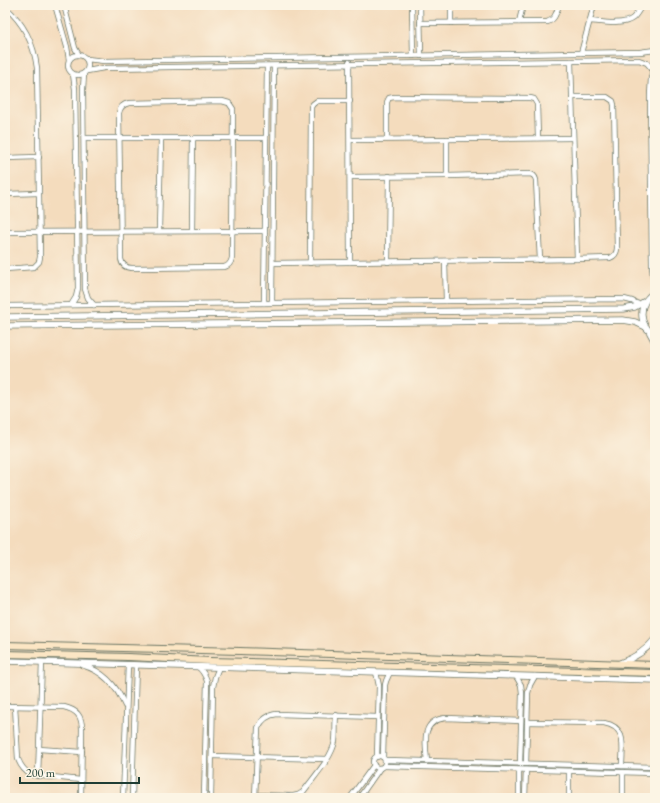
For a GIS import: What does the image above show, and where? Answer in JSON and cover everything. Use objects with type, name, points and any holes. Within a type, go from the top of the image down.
[{"type":"main road","points":[[5,645],[655,665]]},
{"type":"main road","points":[[5,654],[128,657],[210,664],[655,673]]},
{"type":"main road","points":[[128,657],[128,664]]},
{"type":"street","points":[[55,5],[67,47],[69,60],[68,67],[72,74],[75,88],[78,288],[76,297],[71,305]]},
{"type":"street","points":[[64,5],[75,48],[79,55],[86,59],[104,61],[640,52],[655,50]]},
{"type":"street","points":[[412,5],[413,56]]},
{"type":"street","points":[[420,5],[421,56]]},
{"type":"street","points":[[451,5],[451,23]]},
{"type":"street","points":[[519,22],[524,5]]},
{"type":"street","points":[[420,23],[549,22],[554,19],[559,5]]},
{"type":"street","points":[[581,53],[594,5]]},
{"type":"street","points":[[590,21],[618,23],[629,21],[635,16],[642,5]]},
{"type":"street","points":[[5,7],[13,14],[24,28],[32,43],[35,55],[37,68],[40,232],[40,257],[38,264],[32,268],[5,269]]},
{"type":"street","points":[[69,60],[74,56],[79,55]]},
{"type":"street","points":[[349,57],[350,262]]},
{"type":"street","points":[[86,59],[88,66],[85,72],[83,85],[85,289],[88,298],[94,305]]},
{"type":"street","points":[[72,74],[77,76],[85,72],[104,68],[639,60],[647,63],[653,70]]},
{"type":"street","points":[[5,317],[630,309],[642,303],[654,291],[652,266],[650,87],[655,60]]},
{"type":"street","points":[[571,61],[577,259]]},
{"type":"street","points":[[264,303],[267,66]]},
{"type":"street","points":[[272,303],[274,66]]},
{"type":"street","points":[[387,140],[387,102],[390,98],[394,97],[532,98],[537,104],[538,138]]},
{"type":"street","points":[[272,263],[540,260],[610,258],[614,256],[616,252],[614,105],[608,97],[572,97]]},
{"type":"street","points":[[222,100],[229,103],[233,109],[232,258],[230,264],[226,266],[134,268],[124,266],[122,261],[120,231],[120,138],[120,110],[126,103],[222,100]]},
{"type":"street","points":[[310,263],[311,107],[317,101],[350,101]]},
{"type":"street","points":[[84,138],[266,138]]},
{"type":"street","points":[[159,231],[161,138]]},
{"type":"street","points":[[192,231],[193,138]]},
{"type":"street","points":[[350,140],[573,138]]},
{"type":"street","points":[[447,139],[447,176]]},
{"type":"street","points":[[5,158],[39,157]]},
{"type":"street","points":[[350,177],[529,174],[534,176],[536,180],[540,260]]},
{"type":"street","points":[[388,262],[389,176]]},
{"type":"street","points":[[5,194],[39,193]]},
{"type":"street","points":[[5,232],[265,231]]},
{"type":"street","points":[[445,261],[446,301]]},
{"type":"street","points":[[5,306],[624,299],[642,303]]},
{"type":"street","points":[[642,303],[644,323],[655,342]]},
{"type":"street","points":[[5,326],[623,320],[635,322],[655,335]]},
{"type":"street","points":[[619,664],[640,653],[655,639]]},
{"type":"street","points":[[5,661],[198,667],[210,664],[219,667],[655,680]]},
{"type":"street","points":[[38,776],[42,662]]},
{"type":"street","points":[[78,664],[94,670],[108,679],[122,697],[126,708]]},
{"type":"street","points":[[123,798],[128,664]]},
{"type":"street","points":[[132,798],[136,665]]},
{"type":"street","points":[[198,667],[206,675],[207,681],[204,798]]},
{"type":"street","points":[[211,798],[213,687],[219,667]]},
{"type":"street","points":[[350,798],[374,765],[374,761],[377,757],[378,681],[376,672]]},
{"type":"street","points":[[359,798],[385,764],[385,685],[390,672]]},
{"type":"street","points":[[516,676],[521,685],[522,693],[520,764]]},
{"type":"street","points":[[526,764],[528,693],[535,676]]},
{"type":"street","points":[[127,688],[131,687],[136,689]]},
{"type":"street","points":[[522,693],[528,693]]},
{"type":"street","points":[[5,706],[64,707],[70,708],[80,716],[82,722],[81,798]]},
{"type":"street","points":[[15,706],[18,759],[23,769],[32,775],[81,780]]},
{"type":"street","points":[[336,715],[335,740],[332,750],[303,792],[293,796],[255,797],[258,728],[265,718],[278,714],[336,715],[378,716]]},
{"type":"street","points":[[427,761],[425,741],[426,735],[431,724],[440,718],[521,721]]},
{"type":"street","points":[[527,722],[612,724],[618,729],[622,736],[622,766]]},
{"type":"street","points":[[39,749],[82,752]]},
{"type":"street","points":[[212,756],[327,759]]},
{"type":"street","points":[[377,757],[384,759],[427,761],[655,767]]},
{"type":"street","points":[[374,765],[376,768],[655,773]]},
{"type":"street","points":[[519,770],[519,798]]},
{"type":"street","points":[[525,798],[526,770]]},
{"type":"street","points":[[569,798],[570,771]]},
{"type":"street","points":[[623,772],[623,798]]}]
